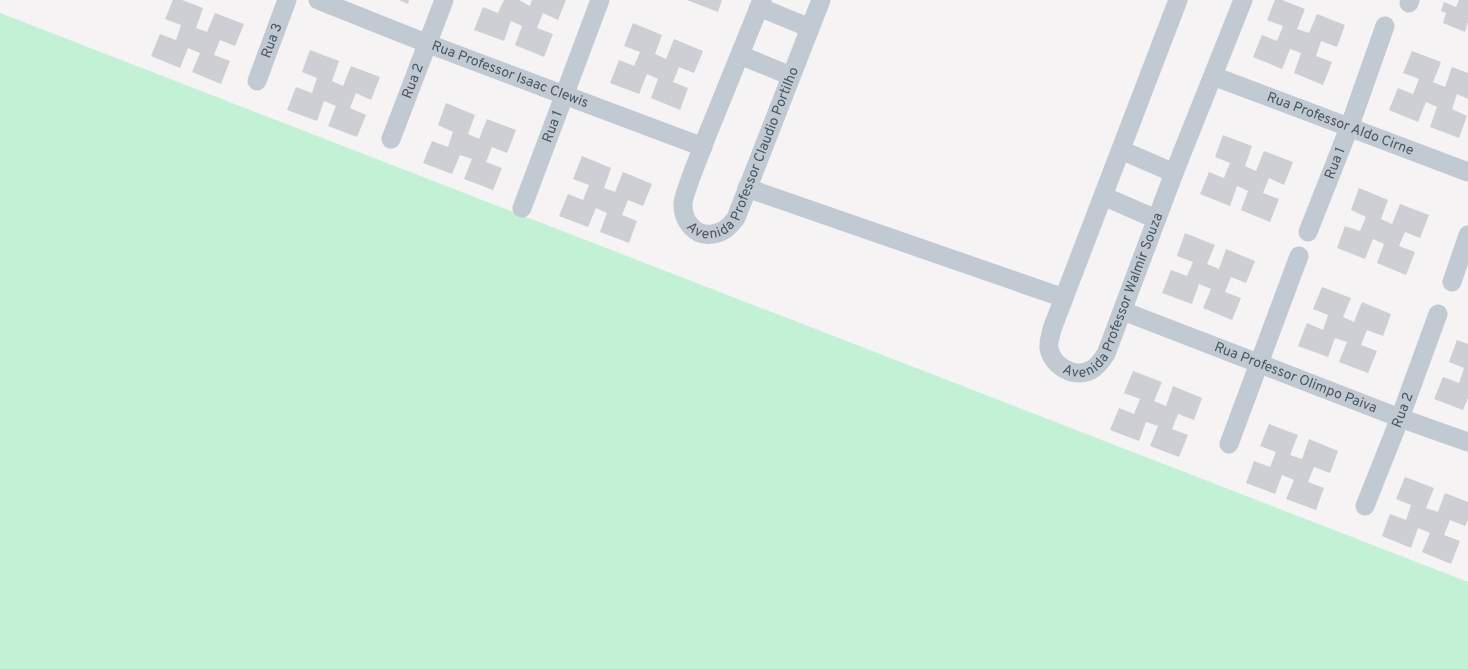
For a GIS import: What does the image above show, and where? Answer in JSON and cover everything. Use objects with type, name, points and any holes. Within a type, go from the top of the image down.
[{"type":"street","name":"Rua 3","points":[[257,81],[287,0]]},
{"type":"street","name":"Rua Professor Isaac Clewis","points":[[318,0],[426,43],[703,147]]},
{"type":"street","name":"Rua 2","points":[[391,139],[426,43],[444,0]]},
{"type":"street","name":"Rua 1","points":[[522,208],[600,0]]},
{"type":"street","name":"Avenida Professor Claudio Portilho","points":[[761,3],[703,147],[683,202],[683,213],[688,223],[694,230],[701,233],[710,235],[719,233],[728,228],[736,218],[821,0]]},
{"type":"street","name":"Avenida Professor Walmir Souza","points":[[1178,0],[1052,329],[1049,347],[1052,355],[1067,371],[1078,373],[1090,370],[1099,363],[1106,354],[1174,173],[1243,0]]},
{"type":"street","points":[[761,3],[810,28]]},
{"type":"street","name":"Rua 1","points":[[1308,232],[1386,26]]},
{"type":"street","points":[[740,55],[791,76]]},
{"type":"street","name":"Rua Professor Aldo Cirne","points":[[1213,76],[1468,172]]},
{"type":"street","points":[[1121,150],[1174,173]]},
{"type":"street","points":[[748,188],[1064,298]]},
{"type":"street","points":[[1103,196],[1156,220]]},
{"type":"street","points":[[1452,282],[1468,236]]},
{"type":"street","points":[[1229,444],[1258,362],[1299,256]]},
{"type":"street","name":"Rua Professor Olimpo Paiva","points":[[1123,311],[1400,418],[1468,442]]},
{"type":"street","name":"Rua 2","points":[[1365,506],[1400,418],[1438,314]]},
{"type":"green space","points":[[0,13],[1468,582],[1468,669],[0,669]]},
{"type":"building","points":[[173,0],[182,0],[203,8],[196,28],[207,32],[215,13],[244,24],[235,46],[220,40],[214,55],[230,61],[221,84],[192,72],[200,53],[188,48],[180,68],[151,56],[160,34],[176,40],[181,25],[165,19]]},
{"type":"building","points":[[399,0],[409,0],[408,4]]},
{"type":"building","points":[[504,0],[519,0],[530,6],[532,0],[566,0],[558,20],[543,13],[537,28],[553,34],[544,57],[515,45],[522,26],[511,21],[504,41],[474,30],[483,7],[498,13]]},
{"type":"building","points":[[687,0],[722,0],[718,12]]},
{"type":"building","points":[[1275,0],[1282,0],[1305,9],[1297,29],[1309,33],[1317,14],[1345,25],[1337,47],[1321,41],[1316,56],[1332,62],[1323,85],[1294,73],[1301,53],[1290,49],[1282,69],[1253,57],[1262,35],[1277,41],[1283,26],[1267,20]]},
{"type":"building","points":[[1459,0],[1468,0],[1468,22],[1465,32],[1443,23],[1446,13],[1441,11],[1444,2],[1456,7]]},
{"type":"building","points":[[633,23],[662,35],[655,54],[666,59],[674,39],[703,51],[694,73],[679,67],[673,82],[688,88],[680,110],[651,98],[658,79],[647,74],[639,94],[610,83],[619,60],[634,66],[640,52],[624,46]]},
{"type":"building","points":[[310,50],[339,61],[332,81],[343,86],[351,66],[380,77],[371,100],[356,93],[350,108],[366,115],[357,137],[328,126],[336,106],[324,101],[317,121],[287,110],[296,87],[312,93],[317,78],[302,72]]},
{"type":"building","points":[[1412,51],[1441,62],[1433,82],[1445,87],[1452,67],[1468,73],[1468,99],[1457,94],[1452,109],[1467,116],[1459,138],[1430,127],[1437,107],[1426,102],[1418,122],[1389,110],[1398,88],[1413,94],[1419,79],[1403,73]]},
{"type":"building","points":[[446,103],[475,115],[468,134],[479,139],[487,119],[516,130],[507,153],[492,147],[486,162],[502,168],[493,190],[464,179],[472,159],[460,155],[452,174],[423,163],[432,141],[448,147],[453,132],[438,125]]},
{"type":"building","points":[[1223,135],[1252,146],[1245,166],[1256,171],[1264,151],[1293,162],[1284,185],[1269,178],[1263,193],[1279,199],[1270,222],[1241,210],[1248,191],[1237,186],[1230,206],[1200,194],[1209,172],[1224,178],[1230,163],[1215,157]]},
{"type":"building","points":[[582,156],[611,168],[604,188],[615,192],[623,172],[652,184],[643,206],[628,200],[622,215],[637,221],[629,243],[600,232],[607,213],[596,208],[588,227],[559,216],[568,194],[583,200],[589,185],[573,179]]},
{"type":"building","points":[[1359,188],[1388,200],[1381,219],[1392,224],[1400,204],[1429,215],[1420,238],[1405,232],[1399,246],[1415,252],[1406,275],[1377,263],[1384,244],[1373,239],[1365,259],[1337,248],[1345,226],[1360,231],[1366,217],[1351,210]]},
{"type":"building","points":[[1185,233],[1215,245],[1207,264],[1219,269],[1226,249],[1255,261],[1246,283],[1231,277],[1225,292],[1241,298],[1232,320],[1203,308],[1211,289],[1199,284],[1192,304],[1162,293],[1171,270],[1187,276],[1193,262],[1177,256]]},
{"type":"building","points":[[1322,287],[1351,298],[1343,317],[1354,322],[1362,302],[1391,314],[1383,336],[1367,330],[1361,345],[1377,351],[1368,373],[1339,362],[1347,342],[1335,338],[1328,357],[1298,346],[1307,323],[1323,330],[1328,315],[1313,309]]},
{"type":"building","points":[[1457,340],[1468,344],[1468,398],[1463,410],[1434,399],[1443,377],[1459,383],[1464,368],[1449,362]]},
{"type":"building","points":[[1133,371],[1162,382],[1154,401],[1166,406],[1173,386],[1202,398],[1194,420],[1178,414],[1172,429],[1188,435],[1179,457],[1150,446],[1158,426],[1146,422],[1139,441],[1110,430],[1119,408],[1134,414],[1140,399],[1124,393]]},
{"type":"building","points":[[1269,424],[1298,435],[1290,455],[1302,459],[1309,439],[1338,451],[1330,473],[1314,467],[1308,482],[1324,488],[1316,510],[1286,499],[1294,480],[1282,475],[1275,494],[1246,483],[1254,461],[1270,467],[1276,452],[1260,446]]},
{"type":"building","points":[[1405,477],[1434,488],[1426,508],[1438,512],[1445,493],[1468,502],[1468,520],[1465,526],[1450,520],[1444,535],[1460,541],[1451,564],[1422,552],[1430,533],[1418,528],[1411,548],[1382,536],[1390,514],[1406,520],[1411,505],[1396,499]]}]
